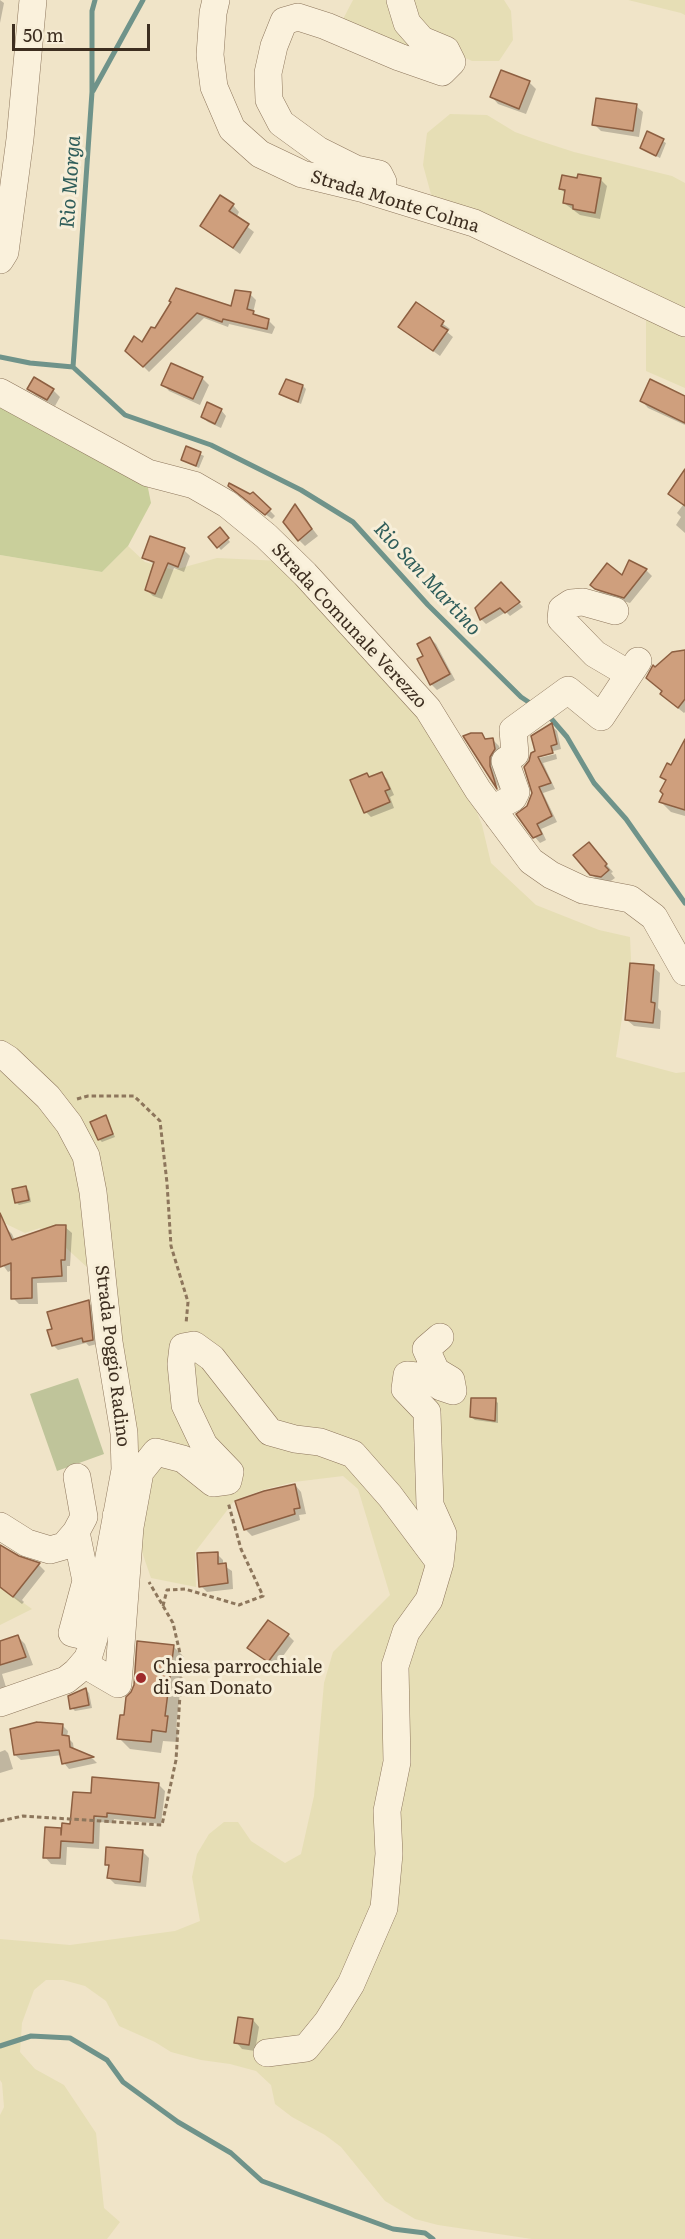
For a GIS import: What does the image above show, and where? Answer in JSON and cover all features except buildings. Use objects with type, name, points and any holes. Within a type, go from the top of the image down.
[{"type":"street","points":[[0,260],[5,252],[20,139],[33,0]]},
{"type":"street","name":"Strada Monte Colma","points":[[216,0],[210,55],[214,87],[232,129],[260,154],[302,174],[379,194],[474,223],[685,323]]},
{"type":"street","points":[[379,194],[383,181],[379,174],[356,169],[318,150],[281,123],[269,100],[268,73],[274,46],[284,21],[298,17],[442,72],[452,62],[446,50],[422,40],[406,23],[400,0]]},
{"type":"street","name":"Strada Comunale Verezzo","points":[[0,392],[148,473],[194,485],[227,504],[250,523],[305,574],[429,709],[478,790],[531,861],[551,875],[583,890],[630,899],[654,917],[685,972]]},
{"type":"street","points":[[498,818],[498,806],[513,798],[516,792],[505,760],[514,754],[513,730],[568,690],[601,717],[633,668],[595,654],[561,619],[562,609],[571,603],[583,602],[615,611]]},
{"type":"street","name":"Strada Poggio Radino","points":[[0,1054],[8,1059],[54,1106],[69,1125],[86,1156],[93,1192],[109,1342],[124,1433],[125,1470],[122,1521],[88,1658],[66,1680],[0,1703]]},
{"type":"street","points":[[267,2053],[306,2048],[328,2021],[351,1984],[384,1908],[389,1854],[387,1811],[397,1762],[395,1666],[406,1632],[429,1600],[440,1563],[443,1534],[430,1505],[427,1412],[405,1389],[407,1375],[427,1377],[441,1388],[453,1391],[451,1380],[436,1371],[426,1349],[440,1337]]},
{"type":"street","points":[[94,1670],[118,1684],[122,1521],[140,1472],[156,1452],[183,1458],[213,1482],[228,1481],[230,1472],[204,1445],[185,1405],[181,1364],[183,1347],[194,1345],[212,1358],[270,1432],[295,1439],[320,1442],[353,1454],[390,1496],[440,1563]]},
{"type":"street","points":[[0,1526],[27,1543],[50,1550],[64,1546],[76,1532],[84,1517],[78,1477]]},
{"type":"street","points":[[76,1532],[86,1581],[72,1633],[94,1638]]},
{"type":"path","points":[[54,1106],[88,1096],[134,1096],[159,1120],[167,1183],[171,1246],[188,1302],[183,1347]]},
{"type":"path","points":[[163,1606],[167,1590],[185,1589],[239,1605],[263,1596],[241,1549],[222,1482]]},
{"type":"path","points":[[0,1821],[23,1816],[162,1825],[176,1760],[182,1662],[173,1623],[152,1589],[148,1578]]},
{"type":"shaded area","points":[[353,0],[504,0],[511,11],[513,40],[499,61],[472,61],[438,45],[406,48],[341,23]]},
{"type":"shaded area","points":[[628,0],[685,0],[685,15],[681,13]]},
{"type":"shaded area","points":[[450,114],[487,115],[515,132],[540,141],[574,152],[672,176],[685,183],[685,388],[646,371],[646,317],[432,198],[423,165],[427,133]]},
{"type":"shaded area","points":[[128,546],[145,562],[174,570],[217,558],[281,561],[396,682],[464,780],[482,825],[491,863],[536,905],[599,930],[630,937],[631,959],[616,1057],[676,1073],[685,1072],[685,2239],[532,2239],[438,2225],[415,2219],[385,2201],[341,2147],[275,2104],[271,2085],[256,2071],[171,2052],[119,2026],[106,2001],[85,1986],[63,1980],[46,1980],[34,1990],[22,2023],[20,2052],[35,2069],[64,2085],[96,2133],[104,2208],[120,2222],[107,2239],[0,2239],[0,2115],[4,2107],[0,2080],[0,1939],[70,1945],[175,1931],[200,1921],[192,1877],[197,1854],[209,1834],[224,1822],[238,1822],[251,1841],[285,1863],[301,1854],[314,1796],[324,1683],[333,1652],[390,1595],[358,1489],[343,1476],[294,1482],[235,1500],[195,1552],[196,1587],[151,1578],[133,1526],[89,1269],[64,1246],[47,1242],[40,1228],[25,1233],[4,1223],[0,1224],[0,555],[102,572]]},
{"type":"shaded area","points":[[0,1586],[32,1609],[0,1625]]},
{"type":"green space","points":[[0,402],[147,483],[151,503],[128,546],[102,572],[0,555]]},
{"type":"green space","points":[[78,1378],[104,1454],[57,1471],[30,1394]]},
{"type":"waterway","name":"Rio Morga","points":[[73,367],[92,92],[92,11],[95,0]]},
{"type":"waterway","points":[[93,91],[143,0]]},
{"type":"waterway","points":[[0,357],[30,363],[73,367]]},
{"type":"waterway","name":"Rio San Martino","points":[[73,367],[125,415],[211,445],[301,490],[353,522],[428,605],[521,697],[533,705]]},
{"type":"waterway","name":"Rio San Martino","points":[[548,715],[567,737],[594,783],[626,819],[685,903]]},
{"type":"waterway","points":[[0,2046],[31,2036],[70,2038],[107,2060],[123,2082],[178,2122],[231,2153],[262,2181],[393,2229],[425,2233],[433,2239]]},
{"type":"place","name":"Chiesa parrocchiale di San Donato","points":[[141,1678]]}]
